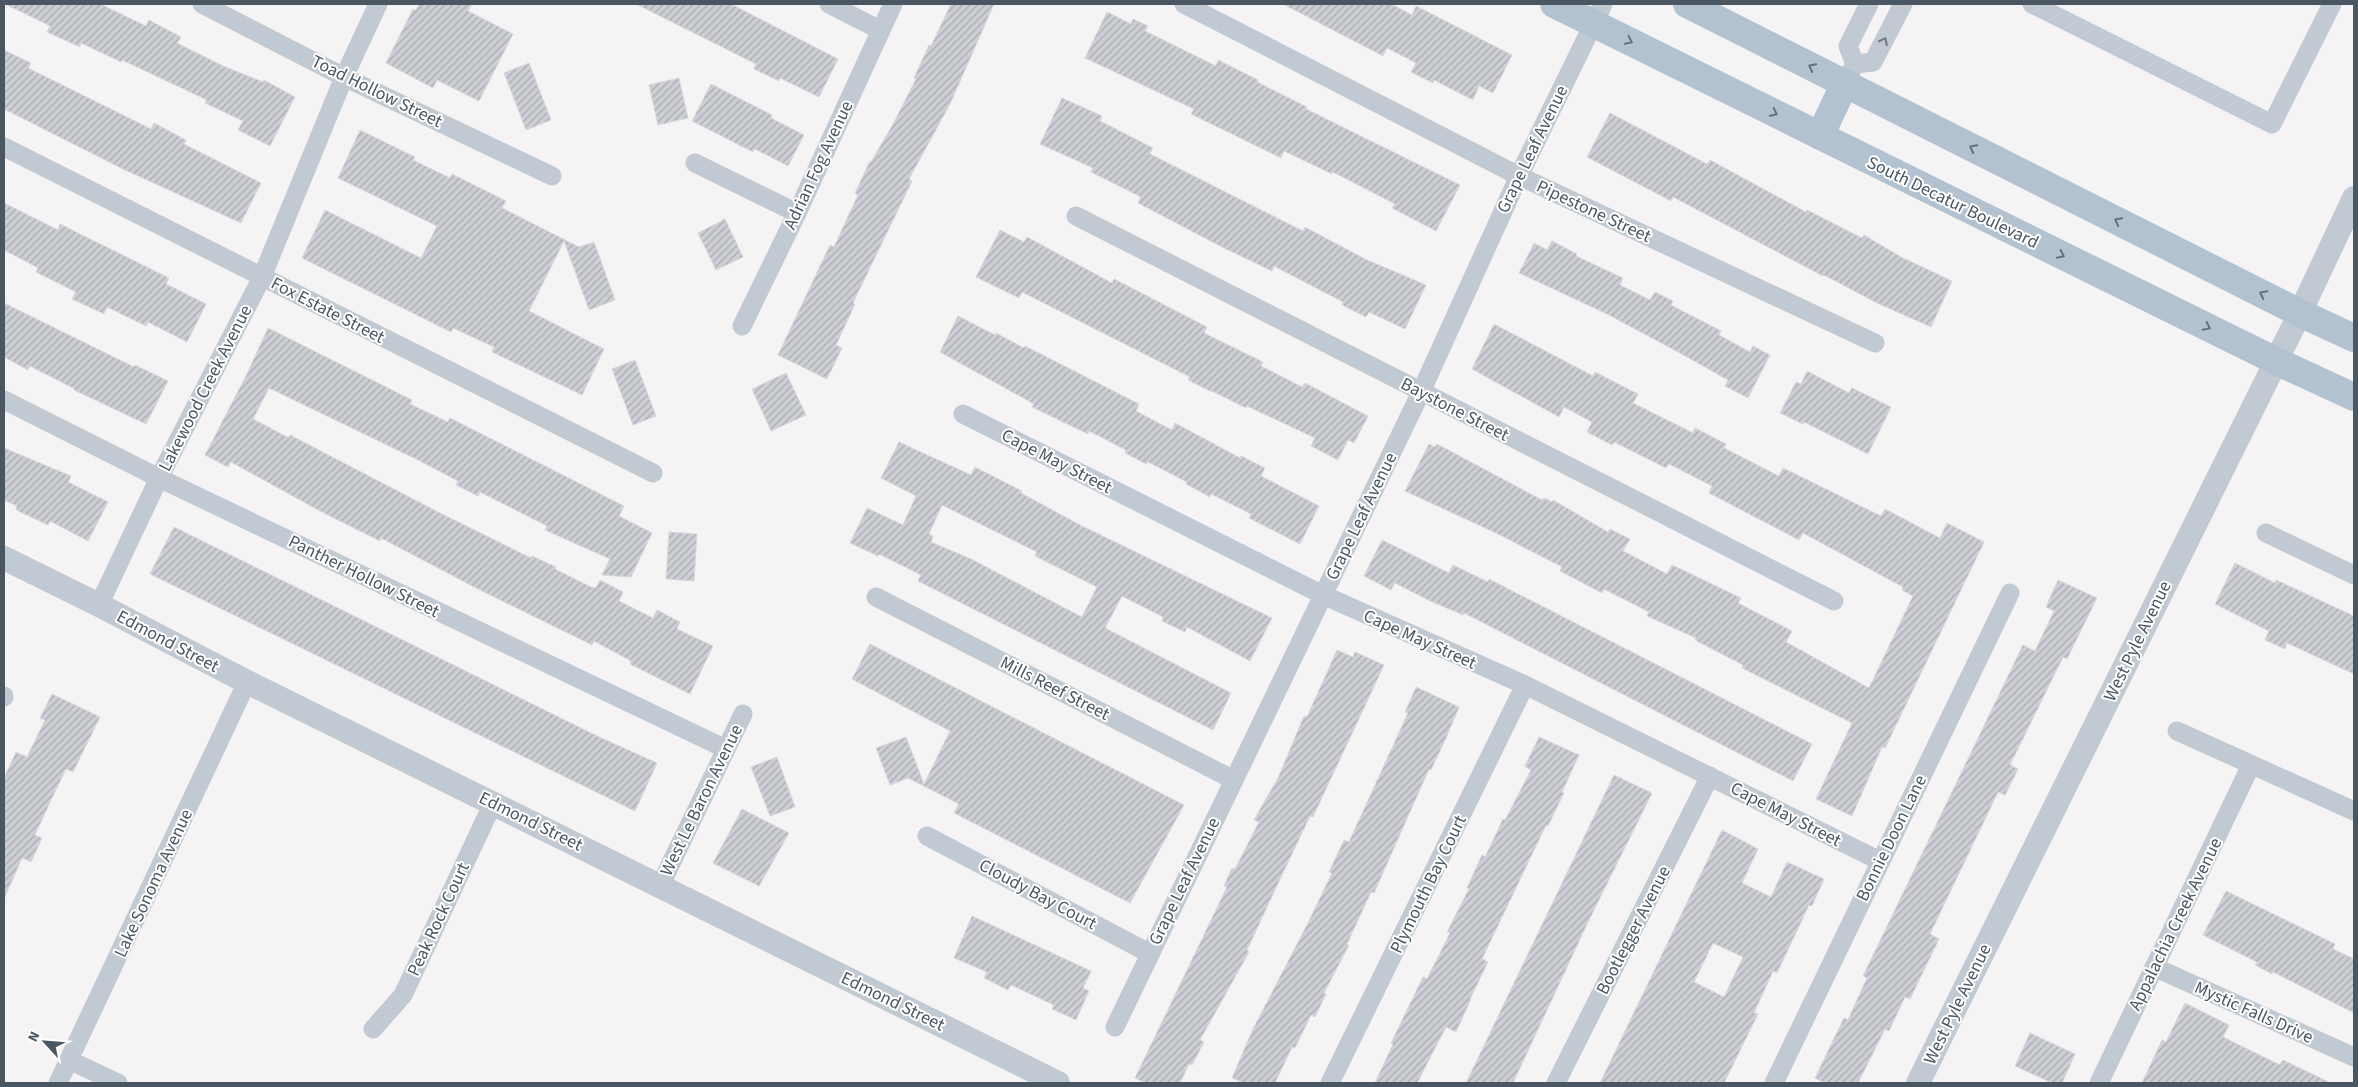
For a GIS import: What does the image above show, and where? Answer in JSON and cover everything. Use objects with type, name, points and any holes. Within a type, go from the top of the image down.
[{"type":"main road","name":"South Decatur Boulevard","points":[[1554,4],[1598,14],[1820,136],[2276,361],[2354,397]]},
{"type":"main road","points":[[1687,4],[1850,74],[2300,313],[2354,338]]},
{"type":"main road","points":[[1820,136],[1850,74]]},
{"type":"street","name":"Toad Hollow Street","points":[[202,4],[344,77],[552,176]]},
{"type":"street","name":"Lakewood Creek Avenue","points":[[99,605],[159,478],[262,277],[344,77],[378,4]]},
{"type":"street","points":[[829,4],[880,30]]},
{"type":"street","name":"Adrian Fog Avenue","points":[[742,326],[797,213],[893,4]]},
{"type":"street","name":"Pipestone Street","points":[[1184,4],[1518,176],[1875,344]]},
{"type":"street","points":[[1869,4],[1848,46],[1850,74],[1873,62],[1903,4]]},
{"type":"street","points":[[2032,4],[2056,9],[2272,124],[2332,4]]},
{"type":"street","name":"Grape Leaf Avenue","points":[[1115,1027],[1421,392],[1518,176],[1598,14]]},
{"type":"street","name":"Fox Estate Street","points":[[4,147],[653,473]]},
{"type":"street","points":[[695,163],[797,213]]},
{"type":"street","name":"West Pyle Avenue","points":[[1918,1083],[2300,313],[2354,198]]},
{"type":"street","name":"Baystone Street","points":[[1076,216],[1834,601]]},
{"type":"street","name":"Panther Hollow Street","points":[[4,400],[159,478],[726,749]]},
{"type":"street","name":"Cape May Street","points":[[963,414],[1323,595],[1525,685],[1880,861]]},
{"type":"street","points":[[2266,533],[2353,570]]},
{"type":"street","name":"Edmond Street","points":[[4,558],[247,682],[1058,1083]]},
{"type":"street","name":"Bonnie Doon Lane","points":[[1774,1083],[2010,593]]},
{"type":"street","name":"Mills Reef Street","points":[[876,597],[1234,780]]},
{"type":"street","name":"Lake Sonoma Avenue","points":[[58,1083],[247,682]]},
{"type":"street","name":"Plymouth Bay Court","points":[[1330,1083],[1525,685]]},
{"type":"street","name":"West Le Baron Avenue","points":[[660,886],[743,714]]},
{"type":"street","points":[[2177,731],[2354,811]]},
{"type":"street","name":"Appalachia Creek Avenue","points":[[2099,1083],[2251,765]]},
{"type":"street","name":"Bootlegger Avenue","points":[[1556,1083],[1710,776]]},
{"type":"street","name":"Peak Rock Court","points":[[374,1029],[403,995],[493,803]]},
{"type":"street","name":"Cloudy Bay Court","points":[[928,836],[1149,953]]},
{"type":"street","name":"Mystic Falls Drive","points":[[2154,966],[2354,1057]]},
{"type":"street","points":[[69,1060],[118,1083]]},
{"type":"building","points":[[5,4],[100,4],[146,26],[149,20],[181,37],[177,43],[223,66],[263,82],[264,80],[295,97],[270,146],[238,130],[243,121],[205,103],[207,100],[122,60],[121,62],[81,43],[80,47],[47,32],[50,26]]},
{"type":"building","points":[[419,4],[472,4],[468,11],[513,34],[479,101],[437,80],[433,88],[386,63],[413,9],[416,10]]},
{"type":"building","points":[[636,4],[731,4],[838,59],[819,97],[780,78],[779,81],[754,69],[756,64]]},
{"type":"building","points":[[951,4],[994,4],[950,104],[909,179],[912,181],[853,303],[855,304],[836,345],[842,348],[827,379],[778,355],[830,245],[834,247],[858,195],[855,193],[870,161],[892,126],[916,79],[914,78],[929,45],[931,46]]},
{"type":"building","points":[[1283,4],[1391,4],[1412,15],[1416,6],[1512,55],[1493,93],[1479,86],[1473,100],[1434,80],[1433,83],[1411,72],[1416,63],[1387,48],[1383,56]]},
{"type":"building","points":[[1107,12],[1131,24],[1133,19],[1148,26],[1145,31],[1216,66],[1218,60],[1307,107],[1306,109],[1460,185],[1436,231],[1392,208],[1395,204],[1333,172],[1332,174],[1284,151],[1281,158],[1191,114],[1194,109],[1085,58]]},
{"type":"building","points":[[4,50],[31,63],[28,68],[151,129],[154,123],[186,140],[184,144],[261,183],[241,223],[123,169],[4,109]]},
{"type":"building","points":[[529,63],[551,120],[526,130],[504,73]]},
{"type":"building","points":[[679,78],[688,118],[658,125],[649,85]]},
{"type":"building","points":[[711,84],[772,115],[771,118],[804,135],[788,166],[755,149],[753,152],[692,121]]},
{"type":"building","points":[[1062,98],[1102,116],[1100,121],[1153,148],[1150,154],[1303,231],[1305,227],[1365,259],[1426,285],[1405,329],[1369,312],[1366,317],[1342,305],[1343,302],[1274,266],[1272,271],[1224,248],[1138,203],[1141,197],[1091,172],[1093,168],[1040,144]]},
{"type":"building","points":[[1610,113],[1707,164],[1710,160],[1806,212],[1807,210],[1862,238],[1864,235],[1901,257],[1952,281],[1931,327],[1877,303],[1673,197],[1671,201],[1587,157]]},
{"type":"building","points":[[360,130],[415,157],[413,160],[450,178],[452,174],[506,201],[502,208],[579,247],[594,242],[615,300],[589,310],[564,241],[529,311],[604,349],[582,395],[492,352],[494,347],[453,328],[451,332],[302,258],[325,210],[421,258],[437,226],[338,178]]},
{"type":"building","points":[[4,203],[58,230],[60,224],[169,278],[166,284],[206,304],[187,342],[148,322],[146,326],[107,307],[104,314],[72,299],[76,292],[36,272],[38,268],[4,250]]},
{"type":"building","points":[[725,219],[743,257],[716,270],[698,233]]},
{"type":"building","points":[[1000,230],[1024,242],[1027,237],[1112,283],[1114,279],[1207,327],[1204,333],[1263,362],[1261,366],[1302,387],[1305,383],[1368,416],[1354,443],[1348,440],[1338,460],[1311,446],[1315,438],[1212,392],[1188,380],[1190,377],[1022,292],[1019,298],[976,277]]},
{"type":"building","points":[[1552,241],[1577,254],[1576,256],[1623,278],[1620,285],[1650,300],[1655,292],[1673,301],[1671,305],[1721,331],[1719,335],[1750,352],[1753,346],[1770,355],[1748,398],[1725,386],[1728,380],[1680,353],[1607,314],[1519,273],[1534,243],[1547,250]]},
{"type":"building","points":[[4,303],[134,367],[135,365],[168,381],[146,424],[74,390],[30,366],[28,370],[4,357]]},
{"type":"building","points":[[958,316],[1024,348],[1025,346],[1139,404],[1136,411],[1172,430],[1175,423],[1240,458],[1241,456],[1265,468],[1261,476],[1319,506],[1300,544],[1249,518],[1251,514],[1211,494],[1210,497],[1186,484],[1187,482],[1148,462],[1146,464],[1125,453],[1126,450],[1089,431],[1088,434],[1032,407],[1034,404],[940,352]]},
{"type":"building","points":[[1494,324],[1593,376],[1595,372],[1638,394],[1633,403],[1693,433],[1695,428],[1726,444],[1724,448],[1779,476],[1783,468],[1881,516],[1885,509],[1940,538],[1947,523],[1984,542],[1885,748],[1882,747],[1852,816],[1816,799],[1852,723],[1742,668],[1743,665],[1695,640],[1696,638],[1647,616],[1649,612],[1604,589],[1602,593],[1560,571],[1562,567],[1498,534],[1405,491],[1429,444],[1435,447],[1437,444],[1542,500],[1544,498],[1552,502],[1553,500],[1608,532],[1610,529],[1630,539],[1623,551],[1667,574],[1672,565],[1741,598],[1738,603],[1792,631],[1786,642],[1869,688],[1913,596],[1902,590],[1903,587],[1803,533],[1799,540],[1709,493],[1712,486],[1669,464],[1666,468],[1614,442],[1612,445],[1587,432],[1592,422],[1564,407],[1559,417],[1472,369]]},
{"type":"building","points":[[268,328],[412,400],[410,404],[448,422],[450,418],[624,506],[619,516],[652,533],[631,577],[602,575],[610,559],[545,530],[547,526],[480,492],[478,496],[456,485],[458,481],[418,460],[269,388],[253,419],[289,438],[290,435],[531,558],[532,556],[556,567],[555,569],[591,587],[596,588],[600,580],[623,592],[619,601],[653,618],[657,610],[680,622],[677,629],[713,646],[690,694],[630,664],[631,661],[594,641],[592,645],[478,589],[381,538],[380,541],[320,511],[231,462],[228,467],[205,455],[246,376]]},
{"type":"building","points":[[635,360],[656,416],[633,425],[612,369]]},
{"type":"building","points":[[1807,371],[1849,393],[1852,388],[1891,407],[1868,454],[1804,422],[1803,424],[1780,413],[1796,382],[1801,384]]},
{"type":"building","points":[[786,373],[806,415],[771,431],[752,389]]},
{"type":"building","points":[[899,442],[971,475],[975,467],[1022,491],[1021,493],[1082,526],[1272,618],[1250,661],[1187,627],[1185,632],[1162,621],[1163,617],[1122,596],[1105,628],[1231,693],[1213,730],[918,581],[921,575],[879,554],[878,556],[850,543],[867,508],[903,525],[916,496],[881,478]],"holes":[[[942,505],[1037,552],[1035,556],[1097,587],[1082,617],[971,559],[931,542],[933,536],[929,534]]]},
{"type":"building","points":[[4,448],[71,476],[68,482],[108,502],[88,541],[50,521],[48,525],[16,510],[17,506],[4,500]]},
{"type":"building","points":[[174,527],[597,736],[657,763],[635,811],[150,574]]},
{"type":"building","points":[[669,532],[697,534],[694,581],[666,579]]},
{"type":"building","points":[[1382,540],[1449,573],[1453,565],[1488,582],[1489,579],[1812,744],[1793,781],[1464,613],[1463,615],[1428,600],[1395,583],[1391,590],[1364,576]]},
{"type":"building","points":[[2235,563],[2275,583],[2276,580],[2354,616],[2354,674],[2287,643],[2285,649],[2265,640],[2269,631],[2215,604]]},
{"type":"building","points":[[2058,580],[2097,598],[2067,659],[2063,657],[2010,765],[2018,769],[2005,795],[1998,792],[1930,934],[1939,939],[1910,999],[1905,997],[1889,1031],[1885,1029],[1858,1083],[1825,1083],[1815,1078],[1844,1018],[1848,1020],[1867,978],[1863,976],[2023,645],[2035,651],[2054,611],[2046,607]]},
{"type":"building","points":[[870,644],[1184,805],[1130,903],[954,813],[959,804],[908,778],[890,785],[876,748],[906,737],[924,784],[950,731],[852,679]]},
{"type":"building","points":[[1337,650],[1353,657],[1355,652],[1384,665],[1313,817],[1310,816],[1247,950],[1249,952],[1200,1040],[1204,1042],[1192,1065],[1189,1064],[1180,1083],[1146,1083],[1135,1078],[1227,887],[1224,886],[1232,868],[1235,869],[1259,822],[1254,820],[1278,778],[1304,716],[1307,717]]},
{"type":"building","points":[[1416,687],[1459,707],[1431,770],[1429,769],[1374,893],[1371,892],[1347,944],[1349,945],[1324,993],[1326,994],[1315,1017],[1311,1015],[1295,1048],[1292,1047],[1275,1083],[1244,1083],[1232,1078],[1253,1029],[1332,873],[1329,872],[1344,840],[1349,842],[1408,713],[1405,712]]},
{"type":"building","points":[[52,694],[100,717],[73,772],[66,769],[52,798],[35,835],[42,838],[31,862],[22,858],[4,899],[4,778],[16,752],[27,757],[45,720],[40,718]]},
{"type":"building","points":[[1539,737],[1579,755],[1562,792],[1564,793],[1548,826],[1546,825],[1482,959],[1488,962],[1456,1032],[1446,1027],[1417,1083],[1375,1083],[1393,1044],[1391,1043],[1423,977],[1427,979],[1450,933],[1447,932],[1469,889],[1467,888],[1482,855],[1485,857],[1503,819],[1505,820],[1531,770],[1525,766]]},
{"type":"building","points":[[777,757],[795,807],[770,816],[751,767]]},
{"type":"building","points":[[1614,775],[1652,793],[1588,922],[1513,1083],[1466,1083]]},
{"type":"building","points":[[742,809],[789,833],[759,886],[713,863]]},
{"type":"building","points":[[1722,830],[1758,849],[1742,883],[1771,897],[1787,862],[1824,879],[1812,906],[1809,905],[1777,973],[1773,971],[1754,1013],[1758,1014],[1724,1083],[1600,1083]],"holes":[[[1713,943],[1743,957],[1724,997],[1694,982]]]},
{"type":"building","points":[[2226,891],[2335,944],[2333,949],[2354,959],[2354,1013],[2273,972],[2272,974],[2255,965],[2257,962],[2203,935]]},
{"type":"building","points":[[972,916],[1091,971],[1083,988],[1089,991],[1076,1020],[1052,1009],[1054,1005],[1011,985],[1008,990],[984,978],[987,972],[954,958]]},
{"type":"building","points":[[2185,1003],[2229,1025],[2223,1037],[2280,1065],[2283,1060],[2331,1083],[2142,1083],[2162,1040],[2166,1042]]},
{"type":"building","points":[[2030,1033],[2075,1054],[2062,1083],[2052,1083],[2015,1066]]}]
